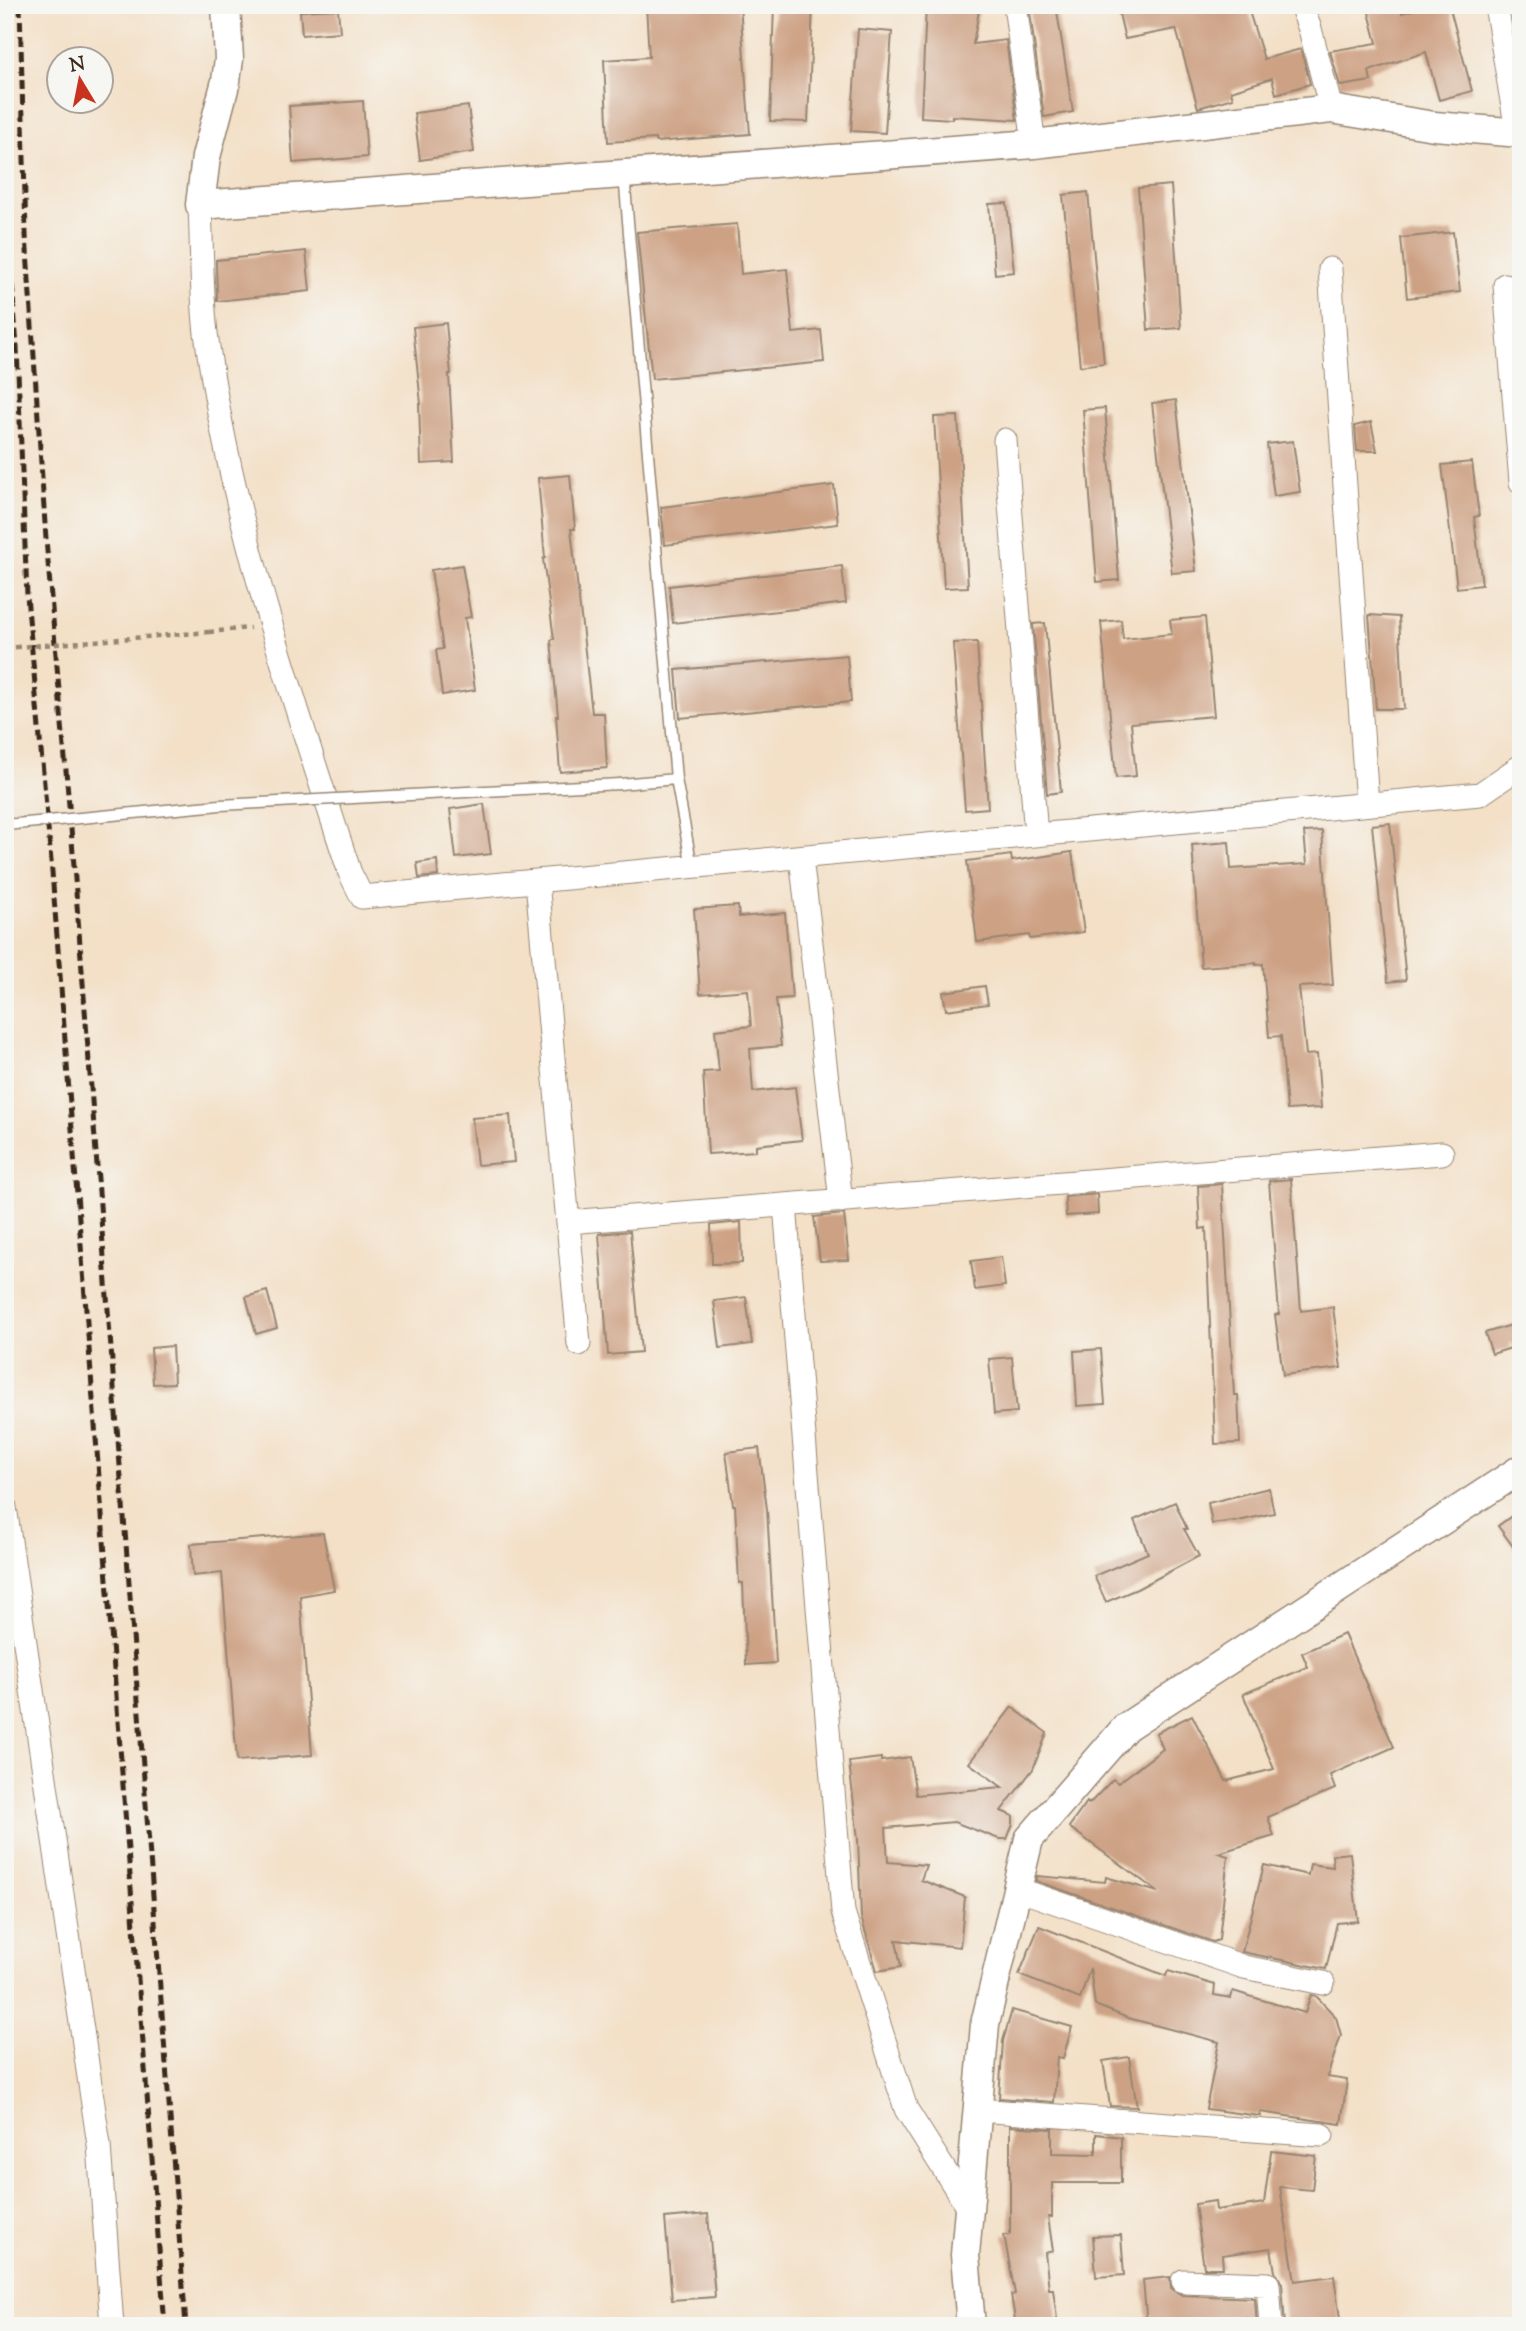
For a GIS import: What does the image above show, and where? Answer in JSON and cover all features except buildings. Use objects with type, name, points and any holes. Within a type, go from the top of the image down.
[{"type":"street","points":[[226,5],[229,59],[226,81],[206,157],[200,205],[206,331],[232,481],[270,625],[350,873],[362,897],[1480,794],[1521,766]]},
{"type":"street","points":[[1015,5],[1034,144]]},
{"type":"street","points":[[1301,5],[1331,109]]},
{"type":"street","points":[[200,205],[1034,144],[1331,109],[1434,126],[1519,132],[1512,45],[1496,5]]},
{"type":"street","points":[[1330,269],[1367,804]]},
{"type":"street","points":[[1505,285],[1521,482]]},
{"type":"street","points":[[1005,440],[1036,835]]},
{"type":"street","points":[[801,856],[841,1201]]},
{"type":"street","points":[[537,881],[579,1344]]},
{"type":"street","points":[[568,1222],[1442,1153]]},
{"type":"street","points":[[785,1205],[843,1912],[906,2109],[969,2209]]},
{"type":"street","points":[[971,2326],[965,2255],[985,2024],[1029,1839],[1126,1727],[1521,1469]]},
{"type":"street","points":[[5,1507],[99,2145],[112,2326]]},
{"type":"street","points":[[1017,1889],[1244,1967],[1323,1983]]},
{"type":"street","points":[[977,2110],[1322,2135]]},
{"type":"street","points":[[1183,2281],[1268,2284],[1271,2326]]},
{"type":"lane","points":[[624,174],[676,779],[692,867]]},
{"type":"lane","points":[[5,825],[220,805],[620,785],[676,779]]},
{"type":"path","points":[[5,648],[270,625]]},
{"type":"railway","points":[[20,5],[26,235],[46,539],[72,840],[186,2326]]},
{"type":"railway","points":[[5,195],[17,346],[27,596],[52,872],[165,2326]]}]
